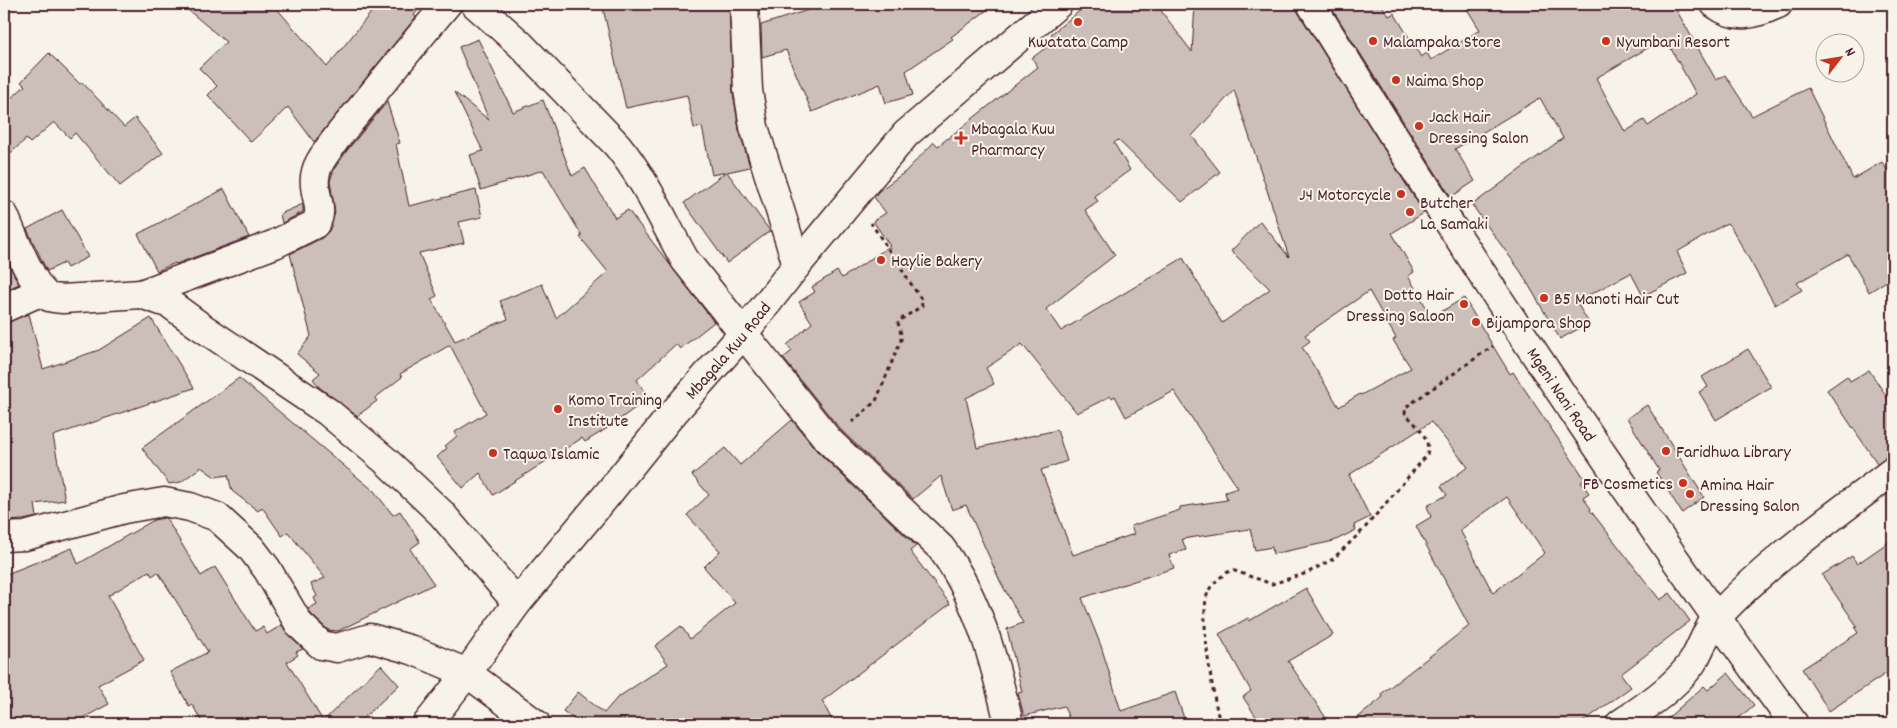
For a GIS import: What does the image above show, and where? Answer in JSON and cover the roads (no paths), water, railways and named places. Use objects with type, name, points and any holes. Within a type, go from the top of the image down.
[{"type":"street","points":[[4,215],[28,269],[42,291],[51,298],[63,299],[141,294],[275,244],[315,224],[320,212],[314,177],[320,162],[346,127],[447,4]]},
{"type":"street","points":[[475,4],[520,44],[626,156],[659,208],[672,238],[685,260],[743,334],[828,440],[941,548],[956,568],[974,606],[997,672],[1009,724]]},
{"type":"street","points":[[744,4],[748,90],[754,127],[796,265]]},
{"type":"street","name":"Mbagala Kuu Road","points":[[427,724],[467,674],[517,603],[668,419],[743,334],[796,265],[906,134],[1058,4]]},
{"type":"street","name":"Mgeni Nani Road","points":[[1311,4],[1402,151],[1518,329],[1716,618],[1794,724]]},
{"type":"street","points":[[1715,4],[1724,11],[1744,15],[1778,4]]},
{"type":"street","points":[[4,308],[42,291]]},
{"type":"street","points":[[141,294],[170,304],[328,412],[386,461],[441,513],[517,603]]},
{"type":"street","points":[[1620,724],[1640,711],[1675,682],[1692,663],[1716,618],[1769,566],[1893,470]]},
{"type":"street","points":[[4,537],[25,536],[124,509],[164,502],[190,507],[217,517],[251,548],[267,570],[298,624],[321,645],[337,648],[370,638],[386,641],[412,650],[467,674],[536,724]]},
{"type":"place","name":"Kwatata Camp","points":[[1078,22]]},
{"type":"place","name":"Malampaka Store","points":[[1373,41]]},
{"type":"place","name":"Nyumbani Resort","points":[[1606,41]]},
{"type":"place","name":"Naima Shop","points":[[1396,80]]},
{"type":"place","name":"Jack Hair Dressing Salon","points":[[1419,126]]},
{"type":"place","name":"Mbagala Kuu Pharmarcy","points":[[961,138]]},
{"type":"place","name":"J4 Motorcycle","points":[[1401,194]]},
{"type":"place","name":"Butcher La Samaki","points":[[1410,212]]},
{"type":"place","name":"Haylie Bakery","points":[[881,260]]},
{"type":"place","name":"B5 Manoti Hair Cut","points":[[1544,298]]},
{"type":"place","name":"Dotto Hair Dressing Saloon","points":[[1464,304]]},
{"type":"place","name":"Bijampora Shop","points":[[1476,322]]},
{"type":"place","name":"Komo Training Institute","points":[[558,409]]},
{"type":"place","name":"Faridhwa Library","points":[[1666,451]]},
{"type":"place","name":"Taqwa Islamic","points":[[493,453]]},
{"type":"place","name":"FB Cosmetics","points":[[1683,483]]},
{"type":"place","name":"Amina Hair Dressing Salon","points":[[1690,494]]}]
